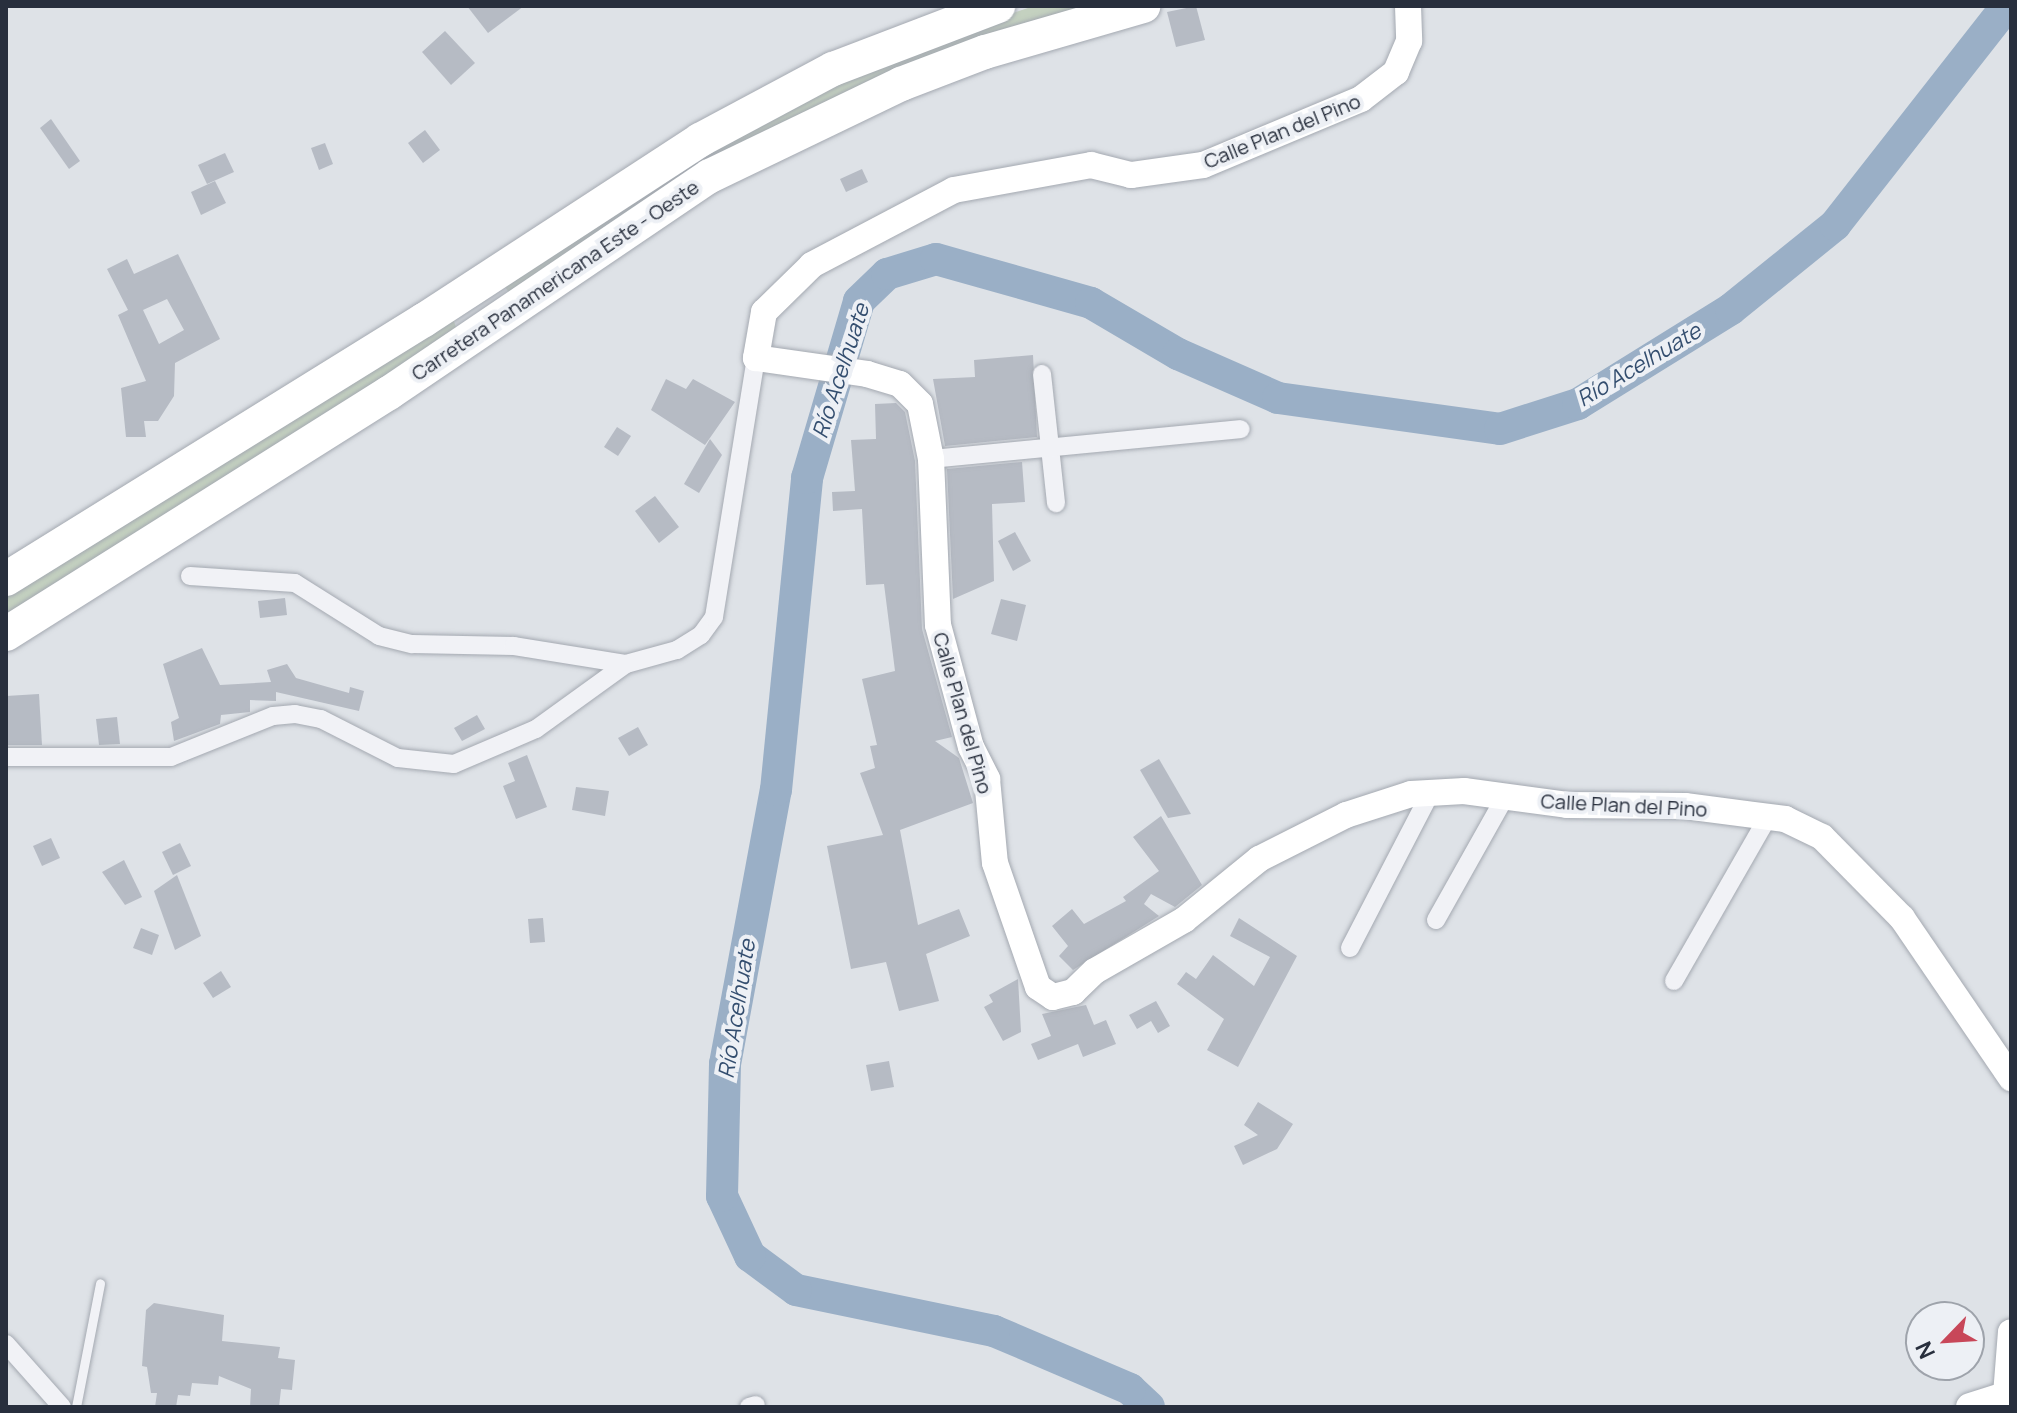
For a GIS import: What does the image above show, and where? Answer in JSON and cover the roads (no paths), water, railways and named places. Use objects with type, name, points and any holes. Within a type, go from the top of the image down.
[{"type":"highway","name":"Carretera Panamericana Este - Oeste","points":[[6,579],[437,312],[761,105],[874,52],[998,6]]},
{"type":"highway","name":"Carretera Panamericana Este - Oeste","points":[[6,634],[459,345],[687,189],[805,125],[985,52],[1143,6]]},
{"type":"highway","points":[[495,273],[486,285],[492,301],[500,308],[517,305]]},
{"type":"highway","points":[[437,312],[453,310],[462,317],[466,332],[459,345]]},
{"type":"main road","points":[[1970,1407],[2009,1394]]},
{"type":"street","name":"Calle Plan del Pino","points":[[1408,6],[1409,41],[1396,72],[1361,99],[1191,168],[1131,175],[1091,165],[954,190],[797,275],[764,312],[756,358],[867,374],[912,394],[931,459],[938,625],[971,747],[987,779],[1006,902],[1044,995],[1073,992],[1095,971],[1184,920],[1259,859],[1346,815],[1431,792],[1768,817],[1822,837],[1869,879],[2011,1078]]},
{"type":"street","points":[[6,757],[171,757],[273,716],[295,714],[321,719],[398,758],[454,764],[536,729],[626,664],[677,650],[701,635],[714,617],[756,358]]},
{"type":"street","points":[[1042,374],[1056,503]]},
{"type":"street","points":[[931,459],[1241,429]]},
{"type":"street","points":[[190,576],[295,583],[379,636],[412,644],[514,646],[626,664]]},
{"type":"street","points":[[1350,948],[1431,792]]},
{"type":"street","points":[[1436,920],[1505,797]]},
{"type":"street","points":[[1674,981],[1768,817]]},
{"type":"street","points":[[2009,1394],[2011,1332]]},
{"type":"street","points":[[6,1344],[62,1407]]},
{"type":"lane","points":[[76,1407],[100,1283]]},
{"type":"waterway","name":"Río Acelhuate","points":[[1149,1407],[1130,1389],[994,1331],[796,1290],[750,1256],[722,1196],[725,1064],[776,790],[807,478],[859,301],[887,274],[936,259],[1091,303],[1178,354],[1278,398],[1500,429],[1578,404],[1731,309],[1835,225],[2007,6]]}]
